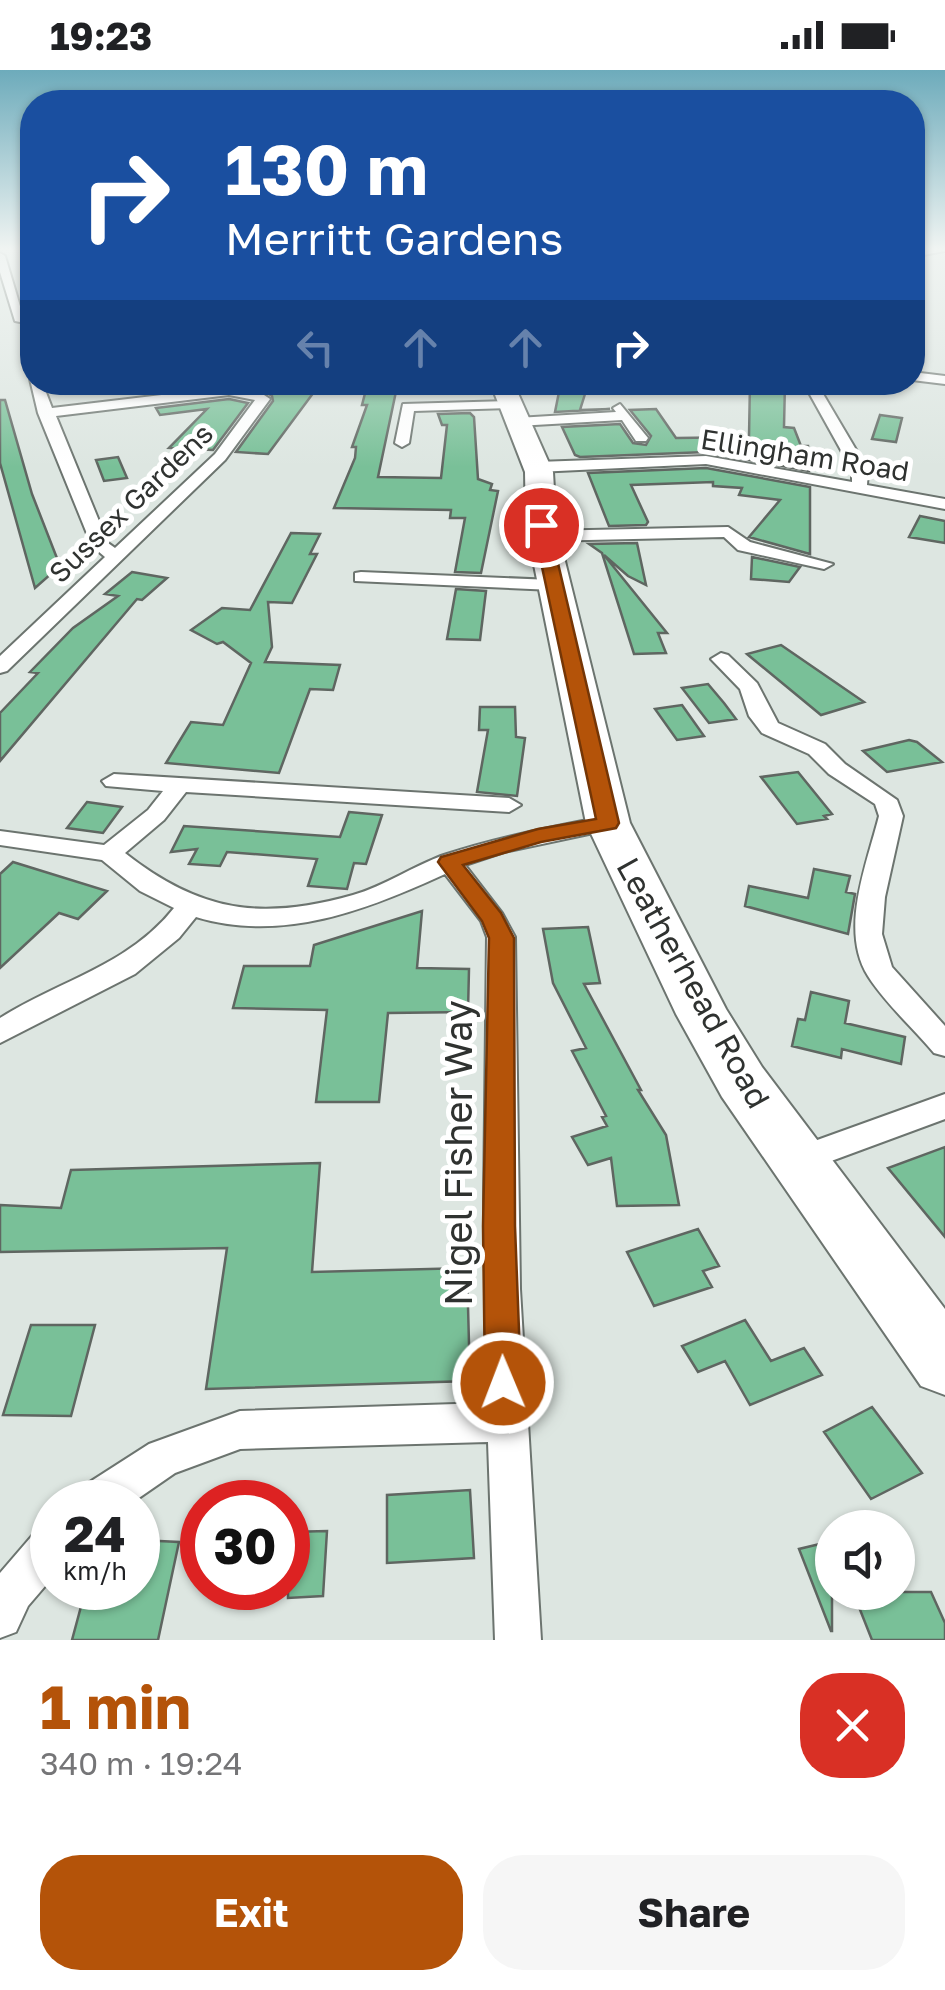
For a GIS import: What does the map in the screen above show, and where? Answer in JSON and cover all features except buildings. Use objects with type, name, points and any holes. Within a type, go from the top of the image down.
[{"type":"highway","name":"Leatherhead Road","points":[[509,403],[537,466],[543,536],[608,823],[702,1014],[742,1082],[945,1363]]},
{"type":"street","points":[[39,395],[101,546],[116,556]]},
{"type":"street","name":"Sussex Gardens","points":[[45,414],[191,395]]},
{"type":"street","name":"Sussex Gardens","points":[[0,667],[220,457],[262,400],[254,395]]},
{"type":"street","points":[[817,395],[860,470],[859,488]]},
{"type":"street","points":[[402,443],[408,407],[509,403],[623,412],[641,438]]},
{"type":"street","name":"Ellingham Road","points":[[537,466],[706,460],[945,504]]},
{"type":"street","points":[[543,536],[728,532],[744,546],[824,564]]},
{"type":"street","points":[[361,577],[553,585]]},
{"type":"street","points":[[721,659],[750,688],[760,716],[770,728],[817,749],[837,769],[885,800],[890,816],[868,934],[879,971],[945,1045]]},
{"type":"street","points":[[114,781],[163,779],[470,809],[509,806]]},
{"type":"street","points":[[109,853],[169,804],[163,779]]},
{"type":"street","points":[[0,838],[109,853],[149,885],[190,906],[277,918],[362,902],[449,862],[538,836],[608,823]]},
{"type":"street","name":"Nigel Fisher Way","points":[[449,862],[493,919],[501,938],[499,1226],[504,1422],[518,1640]]},
{"type":"street","points":[[0,1032],[109,979],[146,954],[178,925],[190,906]]},
{"type":"street","points":[[796,1161],[945,1106]]},
{"type":"street","points":[[130,1480],[163,1458],[240,1430],[504,1422]]},
{"type":"street","points":[[0,1616],[13,1591],[30,1571]]},
{"type":"route","points":[[503,1383],[499,1226],[501,938],[493,919],[449,862],[538,836],[608,823],[541,525]]}]
